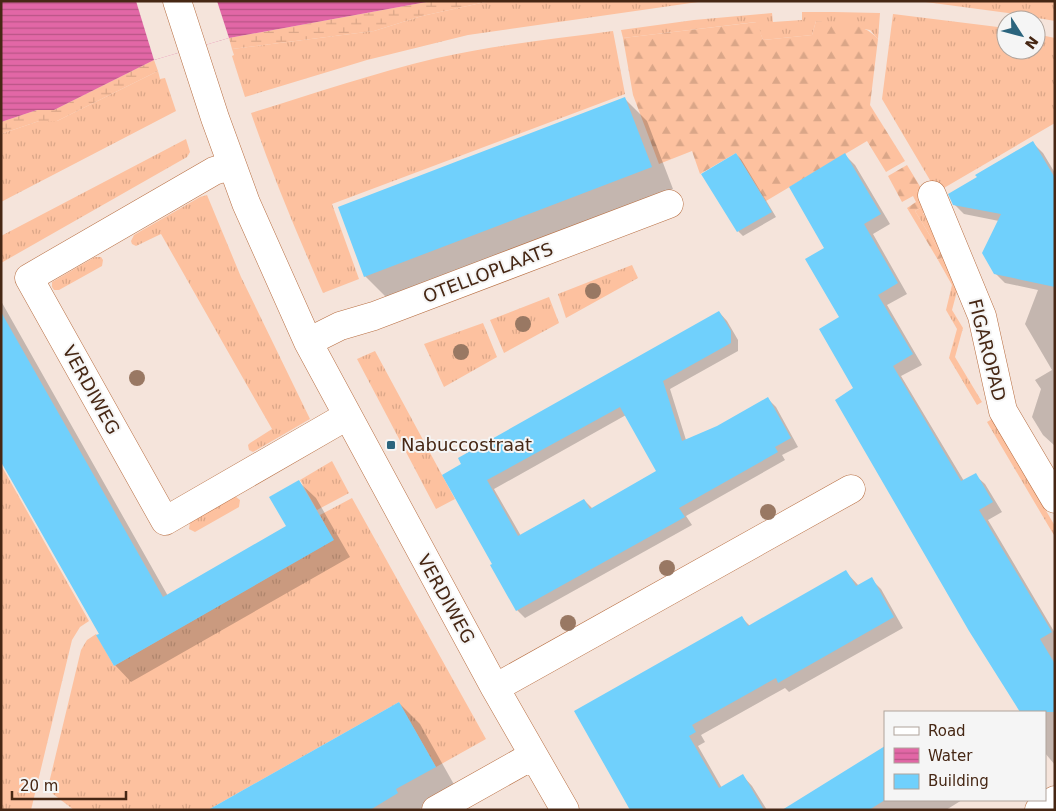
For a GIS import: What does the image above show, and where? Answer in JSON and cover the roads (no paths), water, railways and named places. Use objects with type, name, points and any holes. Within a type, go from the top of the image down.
[{"type":"street","name":"VERDIWEG","points":[[177,1],[246,203],[308,342],[532,756],[565,810]]},
{"type":"street","name":"VERDIWEG","points":[[232,165],[214,172],[29,278],[165,521],[347,416]]},
{"type":"street","name":"FIGAROPAD","points":[[932,195],[982,316],[1003,411],[1055,499]]},
{"type":"street","name":"OTELLOPLAATS","points":[[308,342],[340,326],[374,316],[669,204]]},
{"type":"street","points":[[495,688],[851,489]]},
{"type":"street","points":[[436,810],[532,756]]},
{"type":"street","points":[[1039,810],[1055,800]]},
{"type":"water","points":[[1,1],[432,1],[229,38],[154,60],[54,110],[37,110],[1,122]]},
{"type":"place","name":"Nabuccostraat","points":[[391,445]]}]
